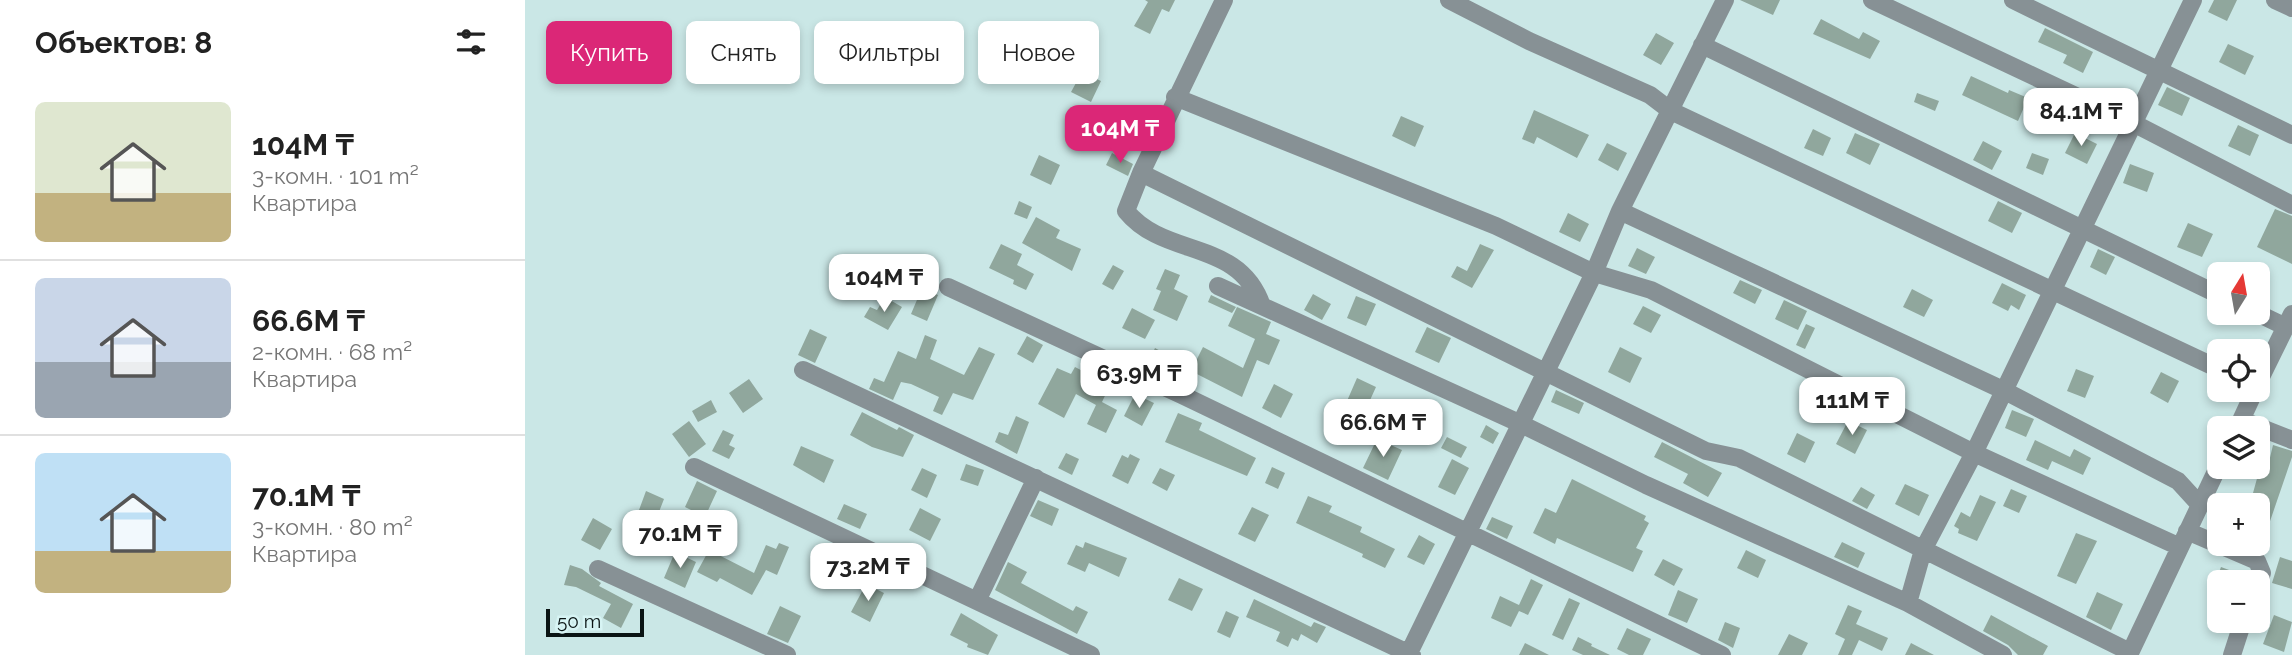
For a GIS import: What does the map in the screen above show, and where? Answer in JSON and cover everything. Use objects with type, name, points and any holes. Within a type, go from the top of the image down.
[{"type":"street","points":[[1224,0],[1175,97],[1126,211],[1135,222],[1159,236],[1234,265],[1256,286],[1262,306]]},
{"type":"street","points":[[1449,0],[1529,41],[1650,95],[1671,111],[2207,363]]},
{"type":"street","points":[[803,370],[1410,654],[1543,372],[1594,273],[1620,211],[1725,0]]},
{"type":"street","points":[[1873,0],[2135,124],[2292,205]]},
{"type":"street","points":[[2013,0],[2292,135]]},
{"type":"street","points":[[1908,603],[1923,550],[2005,391],[2193,0]]},
{"type":"street","points":[[2275,0],[2292,8]]},
{"type":"street","points":[[1702,45],[2207,289]]},
{"type":"street","points":[[1175,97],[1496,226],[1594,273],[1651,290],[1974,453],[2183,539],[2257,561],[2261,570]]},
{"type":"street","points":[[1141,173],[1706,451],[1739,458],[2129,654],[2212,479]]},
{"type":"street","points":[[1620,211],[2005,391],[2178,481],[2200,505]]},
{"type":"street","points":[[1218,286],[1519,423],[1646,485],[1908,603],[2003,655]]},
{"type":"street","points":[[948,287],[1182,395],[1722,655]]},
{"type":"street","points":[[2270,316],[2289,320],[2270,359]]},
{"type":"street","points":[[2270,433],[2292,440]]},
{"type":"street","points":[[694,467],[1091,655]]},
{"type":"street","points":[[977,601],[1036,478]]},
{"type":"street","points":[[598,569],[787,655]]},
{"type":"street","points":[[2232,655],[2239,633]]},
{"type":"building","points":[[1145,0],[1175,0],[1169,12],[1162,9],[1150,34],[1134,26],[1148,2]]},
{"type":"building","points":[[1740,0],[1780,0],[1773,15]]},
{"type":"building","points":[[2214,0],[2237,0],[2227,21],[2208,12]]},
{"type":"building","points":[[1821,19],[1859,39],[1863,32],[1880,41],[1870,59],[1813,34]]},
{"type":"building","points":[[2045,28],[2093,52],[2083,73],[2063,63],[2067,55],[2038,42]]},
{"type":"building","points":[[1656,33],[1674,43],[1661,65],[1643,55]]},
{"type":"building","points":[[2228,44],[2254,56],[2245,75],[2219,62]]},
{"type":"building","points":[[1971,76],[2008,93],[2009,90],[2028,98],[2018,121],[1962,95]]},
{"type":"building","points":[[1099,80],[1101,81],[1091,102],[1071,92],[1075,84],[1099,84]]},
{"type":"building","points":[[2167,87],[2190,98],[2182,116],[2158,105]]},
{"type":"building","points":[[1917,93],[1939,101],[1935,111],[1914,102]]},
{"type":"building","points":[[1534,110],[1589,135],[1577,158],[1537,137],[1534,144],[1522,139]]},
{"type":"building","points":[[1401,116],[1424,126],[1415,147],[1392,136]]},
{"type":"building","points":[[2238,125],[2259,135],[2250,156],[2228,146]]},
{"type":"building","points":[[1813,129],[1831,138],[1823,156],[1804,148]]},
{"type":"building","points":[[1855,133],[1880,144],[1870,165],[1846,153]]},
{"type":"building","points":[[2075,133],[2097,144],[2087,164],[2065,153]]},
{"type":"building","points":[[1983,141],[2002,151],[1992,170],[1973,160]]},
{"type":"building","points":[[1607,143],[1627,153],[1618,171],[1598,160]]},
{"type":"building","points":[[1112,153],[1133,164],[1128,176],[1106,165]]},
{"type":"building","points":[[2032,153],[2049,159],[2043,175],[2026,168]]},
{"type":"building","points":[[1039,155],[1060,165],[1051,185],[1030,175]]},
{"type":"building","points":[[2130,164],[2154,173],[2147,192],[2123,183]]},
{"type":"building","points":[[1019,201],[1032,207],[1027,219],[1014,214]]},
{"type":"building","points":[[1998,201],[2022,213],[2012,233],[1988,221]]},
{"type":"building","points":[[2275,209],[2292,216],[2292,264],[2257,247]]},
{"type":"building","points":[[1568,213],[1589,224],[1580,242],[1559,232]]},
{"type":"building","points":[[1036,217],[1060,230],[1056,238],[1081,249],[1072,271],[1022,243]]},
{"type":"building","points":[[2188,223],[2213,234],[2202,257],[2177,247]]},
{"type":"building","points":[[1001,244],[1022,254],[1017,265],[1034,274],[1026,290],[1013,284],[1014,280],[989,268]]},
{"type":"building","points":[[1480,244],[1494,250],[1472,288],[1451,277],[1457,266],[1467,271]]},
{"type":"building","points":[[1637,248],[1655,257],[1646,274],[1628,266]]},
{"type":"building","points":[[2098,249],[2115,257],[2106,275],[2090,267]]},
{"type":"building","points":[[1113,265],[1124,271],[1113,290],[1102,284]]},
{"type":"building","points":[[1165,269],[1180,275],[1174,289],[1188,296],[1177,321],[1153,310],[1161,291],[1156,289]]},
{"type":"building","points":[[1740,280],[1762,290],[1755,304],[1733,293]]},
{"type":"building","points":[[2002,283],[2026,295],[2019,310],[2011,305],[2008,311],[1992,303]]},
{"type":"building","points":[[922,288],[938,295],[927,321],[911,314]]},
{"type":"building","points":[[1912,289],[1933,300],[1924,317],[1903,307]]},
{"type":"building","points":[[1313,294],[1331,304],[1322,320],[1304,310]]},
{"type":"building","points":[[1211,295],[1236,307],[1232,313],[1208,302]]},
{"type":"building","points":[[1356,296],[1376,304],[1366,326],[1347,318]]},
{"type":"building","points":[[885,297],[902,307],[888,330],[864,317],[870,307],[877,310]]},
{"type":"building","points":[[1784,300],[1807,311],[1798,330],[1775,319]]},
{"type":"building","points":[[1643,306],[1661,315],[1651,333],[1633,324]]},
{"type":"building","points":[[1237,307],[1271,322],[1266,334],[1280,340],[1269,365],[1257,360],[1242,397],[1191,371],[1203,347],[1243,368],[1255,339],[1228,326]]},
{"type":"building","points":[[1132,308],[1155,320],[1145,339],[1122,328]]},
{"type":"building","points":[[1806,324],[1815,328],[1805,349],[1796,345]]},
{"type":"building","points":[[1427,327],[1451,338],[1439,363],[1415,352]]},
{"type":"building","points":[[810,329],[827,337],[815,363],[798,355]]},
{"type":"building","points":[[925,335],[937,340],[930,359],[964,375],[979,347],[995,354],[973,400],[953,393],[942,415],[933,411],[939,397],[911,384],[901,382],[893,400],[869,389],[874,378],[884,382],[898,351],[916,359]]},
{"type":"building","points":[[1027,336],[1043,345],[1033,363],[1017,354]]},
{"type":"building","points":[[1620,347],[1642,358],[1630,383],[1608,372]]},
{"type":"building","points":[[1155,348],[1164,353],[1162,358],[1166,360],[1160,372],[1147,366]]},
{"type":"building","points":[[1075,367],[1096,378],[1098,372],[1113,379],[1102,402],[1117,410],[1106,433],[1087,424],[1096,405],[1076,394],[1064,418],[1038,404],[1057,368],[1071,374]]},
{"type":"building","points":[[2076,369],[2094,376],[2085,398],[2067,391]]},
{"type":"building","points":[[2161,372],[2179,381],[2168,403],[2150,393]]},
{"type":"building","points":[[1357,378],[1376,387],[1366,409],[1347,401]]},
{"type":"building","points":[[749,379],[763,399],[743,413],[729,393]]},
{"type":"building","points":[[1274,384],[1293,394],[1281,418],[1262,408]]},
{"type":"building","points":[[1556,390],[1584,403],[1579,414],[1551,402]]},
{"type":"building","points":[[1135,394],[1154,403],[1142,426],[1124,416]]},
{"type":"building","points":[[711,400],[717,412],[698,422],[692,411]]},
{"type":"building","points":[[2012,410],[2034,419],[2026,437],[2005,428]]},
{"type":"building","points":[[862,412],[897,430],[899,427],[914,435],[903,457],[872,447],[850,435]]},
{"type":"building","points":[[1178,413],[1202,423],[1199,430],[1256,458],[1247,476],[1165,442]]},
{"type":"building","points":[[1016,416],[1029,422],[1017,454],[995,442],[999,432],[1008,435]]},
{"type":"building","points":[[689,421],[706,444],[689,457],[672,434]]},
{"type":"building","points":[[1848,421],[1867,430],[1855,454],[1836,444]]},
{"type":"building","points":[[1486,425],[1499,433],[1493,444],[1480,437]]},
{"type":"building","points":[[723,430],[734,435],[729,445],[735,448],[729,459],[712,451]]},
{"type":"building","points":[[1797,433],[1815,442],[1805,463],[1787,454]]},
{"type":"building","points":[[1447,437],[1467,447],[1461,458],[1441,448]]},
{"type":"building","points":[[1377,439],[1402,450],[1388,480],[1363,468]]},
{"type":"building","points":[[2035,440],[2070,457],[2074,449],[2091,458],[2083,475],[2052,461],[2048,470],[2026,460]]},
{"type":"building","points":[[1662,442],[1722,473],[1708,497],[1683,483],[1688,474],[1654,457]]},
{"type":"building","points":[[2273,445],[2292,451],[2270,521],[2270,493],[2253,493],[2257,479],[2270,479]]},
{"type":"building","points":[[801,446],[834,460],[824,483],[793,465]]},
{"type":"building","points":[[1066,453],[1079,459],[1072,475],[1058,468]]},
{"type":"building","points":[[1130,454],[1140,459],[1128,484],[1112,476],[1122,455],[1128,458]]},
{"type":"building","points":[[1452,459],[1469,468],[1455,495],[1438,487]]},
{"type":"building","points":[[966,464],[984,470],[978,486],[960,480]]},
{"type":"building","points":[[1272,467],[1285,473],[1278,489],[1265,483]]},
{"type":"building","points":[[922,468],[937,475],[927,498],[911,490]]},
{"type":"building","points":[[1160,468],[1175,475],[1167,491],[1152,483]]},
{"type":"building","points":[[1572,479],[1646,516],[1644,520],[1649,523],[1636,548],[1643,551],[1633,572],[1557,538],[1555,544],[1533,533],[1545,508],[1556,513]]},
{"type":"building","points":[[697,481],[717,491],[705,517],[685,507]]},
{"type":"building","points":[[1905,484],[1929,495],[1919,516],[1895,504]]},
{"type":"building","points":[[1861,487],[1875,495],[1867,509],[1852,501]]},
{"type":"building","points":[[2011,489],[2027,496],[2019,513],[2003,506]]},
{"type":"building","points":[[646,491],[664,499],[657,517],[639,510]]},
{"type":"building","points":[[1980,495],[1996,502],[1977,541],[1958,533],[1959,529],[1954,526],[1961,512],[1970,517]]},
{"type":"building","points":[[1308,496],[1332,506],[1329,512],[1362,527],[1360,532],[1395,549],[1385,568],[1362,557],[1363,554],[1296,523]]},
{"type":"building","points":[[1038,500],[1059,509],[1052,526],[1030,516]]},
{"type":"building","points":[[844,504],[867,514],[860,529],[837,519]]},
{"type":"building","points":[[1252,507],[1269,515],[1255,542],[1238,534]]},
{"type":"building","points":[[920,508],[941,519],[930,541],[909,530]]},
{"type":"building","points":[[1492,517],[1513,526],[1507,539],[1486,529]]},
{"type":"building","points":[[593,518],[612,529],[600,550],[581,540]]},
{"type":"building","points":[[2076,533],[2097,541],[2076,584],[2057,576]]},
{"type":"building","points":[[1419,535],[1435,544],[1424,565],[1407,557]]},
{"type":"building","points":[[1085,542],[1127,558],[1119,577],[1089,563],[1085,572],[1067,564],[1076,545],[1083,548]]},
{"type":"building","points":[[1842,542],[1865,553],[1858,568],[1834,557]]},
{"type":"building","points":[[779,543],[789,547],[777,575],[766,570],[752,595],[720,578],[717,582],[697,572],[709,550],[754,573],[766,545],[776,549]]},
{"type":"building","points":[[1746,550],[1766,560],[1758,578],[1737,568]]},
{"type":"building","points":[[675,552],[696,562],[685,588],[664,578]]},
{"type":"building","points":[[2280,557],[2292,561],[2292,589],[2272,583]]},
{"type":"building","points":[[1663,559],[1683,569],[1674,586],[1654,575]]},
{"type":"building","points":[[1008,562],[1027,572],[1021,583],[1073,611],[1076,606],[1088,612],[1077,634],[995,590]]},
{"type":"building","points":[[570,565],[582,569],[601,583],[599,586],[633,604],[621,628],[603,618],[611,604],[576,587],[564,585]]},
{"type":"building","points":[[1179,578],[1203,589],[1192,611],[1168,600]]},
{"type":"building","points":[[1531,579],[1543,585],[1528,615],[1519,611],[1511,627],[1491,618],[1500,596],[1519,605]]},
{"type":"building","points":[[866,584],[884,593],[870,622],[851,612]]},
{"type":"building","points":[[1678,590],[1698,599],[1687,623],[1668,615]]},
{"type":"building","points":[[2097,592],[2123,604],[2111,630],[2086,617]]},
{"type":"building","points":[[1569,598],[1580,603],[1563,640],[1552,635]]},
{"type":"building","points":[[1254,599],[1311,627],[1314,622],[1326,627],[1317,643],[1301,634],[1298,641],[1292,638],[1288,647],[1276,641],[1280,632],[1246,617]]},
{"type":"building","points":[[1848,605],[1862,611],[1856,624],[1888,638],[1882,651],[1859,640],[1852,655],[1838,655],[1845,639],[1835,634]]},
{"type":"building","points":[[780,606],[801,616],[788,643],[767,634]]},
{"type":"building","points":[[1226,611],[1239,617],[1230,638],[1217,632]]},
{"type":"building","points":[[961,613],[998,635],[988,655],[967,647],[968,644],[950,635]]},
{"type":"building","points":[[1991,615],[2048,646],[2043,655],[2018,655],[2008,645],[1983,631]]},
{"type":"building","points":[[2274,615],[2292,622],[2284,652],[2263,644],[2267,633],[2270,633]]},
{"type":"building","points":[[1725,622],[1740,628],[1733,648],[1718,640]]},
{"type":"building","points":[[1627,628],[1651,639],[1643,655],[1629,655],[1617,649]]},
{"type":"building","points":[[1789,634],[1808,643],[1802,655],[1778,655]]},
{"type":"building","points":[[1578,637],[1610,655],[1583,655],[1572,650]]},
{"type":"building","points":[[1525,643],[1549,655],[1519,655]]},
{"type":"building","points":[[1911,643],[1934,655],[1905,655]]}]
